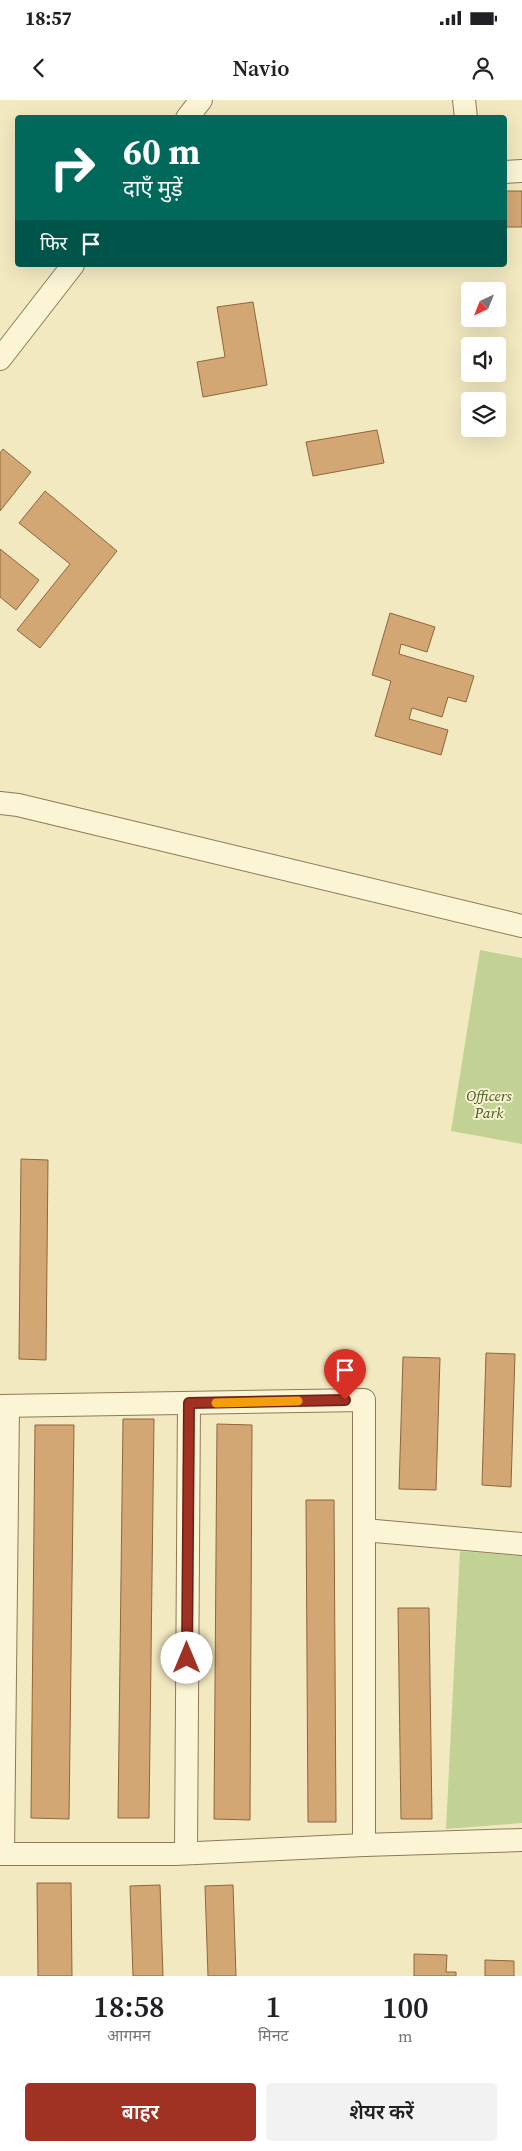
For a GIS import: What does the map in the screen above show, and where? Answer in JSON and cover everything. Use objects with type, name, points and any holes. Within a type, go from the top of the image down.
[{"type":"street","points":[[189,115],[201,100]]},
{"type":"street","points":[[464,100],[466,115]]},
{"type":"street","points":[[507,172],[522,171]]},
{"type":"street","points":[[0,359],[71,267]]},
{"type":"street","points":[[0,803],[18,805],[522,926]]},
{"type":"street","points":[[364,1845],[364,1400],[4,1406],[2,1854],[186,1853],[522,1840]]},
{"type":"street","points":[[186,1853],[189,1403]]},
{"type":"street","points":[[364,1530],[522,1544]]},
{"type":"green space","name":"Officers Park","points":[[480,950],[522,958],[522,1144],[451,1131]]},
{"type":"green space","points":[[460,1551],[522,1556],[522,1823],[446,1829]]},
{"type":"building","points":[[507,191],[522,191],[522,227],[507,227]]},
{"type":"building","points":[[253,302],[267,385],[203,397],[197,362],[225,357],[217,307]]},
{"type":"building","points":[[377,430],[384,463],[313,476],[306,442]]},
{"type":"building","points":[[3,449],[31,472],[0,511],[0,453]]},
{"type":"building","points":[[45,491],[117,551],[40,648],[17,630],[70,564],[19,523]]},
{"type":"building","points":[[0,549],[39,580],[16,610],[0,597]]},
{"type":"building","points":[[390,613],[435,627],[427,652],[401,644],[399,654],[474,676],[466,702],[448,697],[442,717],[412,708],[409,719],[448,730],[441,755],[375,736],[391,681],[372,675]]},
{"type":"building","points":[[21,1159],[48,1160],[46,1360],[19,1359]]},
{"type":"building","points":[[486,1353],[515,1354],[511,1487],[482,1485]]},
{"type":"building","points":[[403,1357],[440,1358],[436,1490],[399,1489]]},
{"type":"building","points":[[123,1419],[154,1419],[149,1818],[118,1818]]},
{"type":"building","points":[[217,1424],[252,1425],[250,1820],[214,1819]]},
{"type":"building","points":[[35,1425],[74,1425],[69,1819],[31,1818]]},
{"type":"building","points":[[306,1500],[334,1500],[336,1822],[308,1822]]},
{"type":"building","points":[[398,1608],[429,1608],[432,1819],[401,1819]]},
{"type":"building","points":[[37,1883],[71,1883],[72,1976],[38,1976]]},
{"type":"building","points":[[160,1885],[163,1976],[133,1976],[130,1886]]},
{"type":"building","points":[[233,1885],[236,1976],[208,1976],[205,1886]]},
{"type":"building","points":[[414,1954],[447,1955],[446,1972],[456,1972],[456,1976],[414,1976]]},
{"type":"building","points":[[485,1960],[514,1961],[514,1976],[485,1976]]},
{"type":"slow traffic","points":[[216,1403],[298,1401]]},
{"type":"route","points":[[187,1658],[189,1403],[345,1400]]}]
